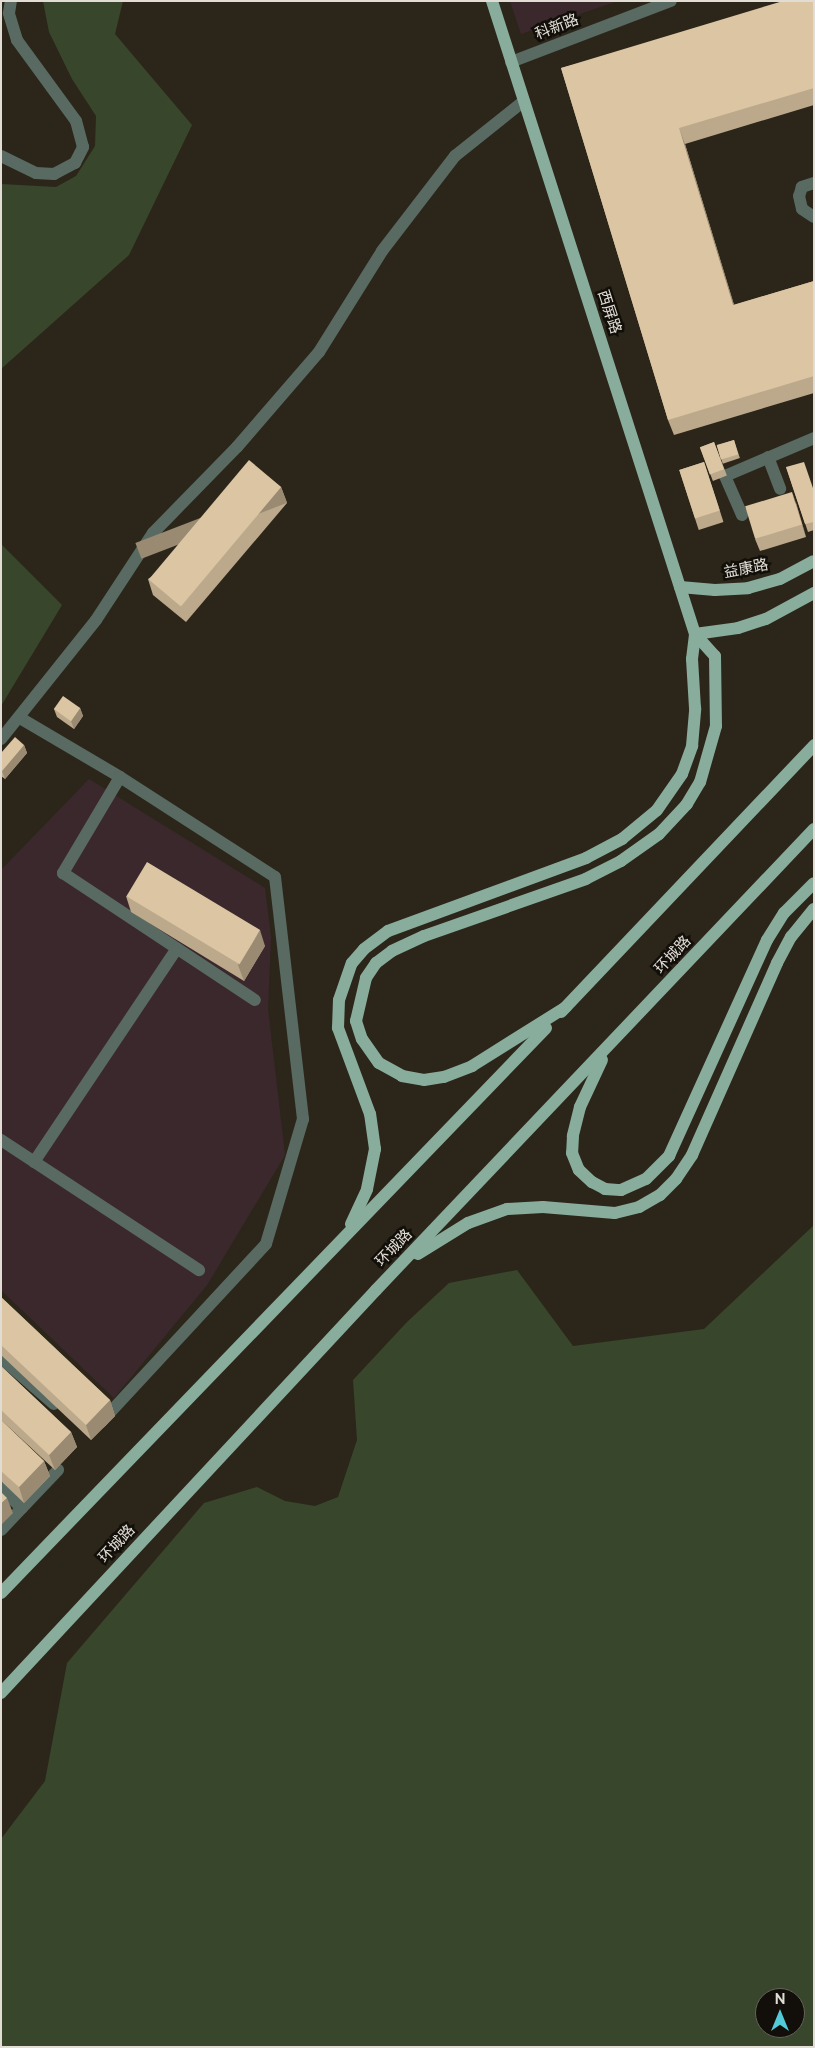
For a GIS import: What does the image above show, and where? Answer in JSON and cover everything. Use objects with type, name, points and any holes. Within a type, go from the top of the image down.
[{"type":"main road","name":"西屏路","points":[[492,1],[695,634]]},
{"type":"main road","name":"益康路","points":[[680,587],[715,590],[754,586],[792,573],[814,560]]},
{"type":"main road","points":[[695,634],[738,628],[766,619],[814,593]]},
{"type":"main road","points":[[566,1007],[472,1066],[444,1077],[424,1080],[402,1076],[380,1063],[362,1040],[356,1021],[366,978],[376,963],[392,951],[431,934],[586,879],[632,854],[674,820],[700,782],[716,726],[715,656],[695,634]]},
{"type":"main road","points":[[344,1238],[368,1189],[375,1150],[370,1114],[338,1028],[338,1000],[352,963],[364,949],[388,931],[586,858],[622,839],[657,810],[677,784],[692,746],[695,708],[692,659],[695,634]]},
{"type":"main road","points":[[1,1593],[582,991],[814,745]]},
{"type":"main road","name":"环城路","points":[[1,1693],[376,1290],[814,829]]},
{"type":"main road","points":[[611,1044],[580,1107],[572,1136],[572,1153],[579,1170],[588,1179],[601,1188],[616,1190],[646,1178],[669,1156],[767,940],[784,913],[814,883]]},
{"type":"main road","points":[[392,1273],[452,1231],[497,1212],[533,1207],[615,1213],[639,1207],[660,1195],[676,1179],[692,1154],[777,963],[795,931],[814,909]]},
{"type":"street","points":[[1,156],[36,173],[54,174],[75,163],[84,144],[76,121],[20,46],[10,18],[11,1]]},
{"type":"street","name":"科新路","points":[[511,62],[671,1]]},
{"type":"street","points":[[1,739],[20,718],[96,620],[153,533],[237,447],[319,352],[382,251],[455,156],[524,101]]},
{"type":"street","points":[[814,183],[802,187],[799,196],[802,209],[814,217]]},
{"type":"street","points":[[742,515],[725,476],[814,438]]},
{"type":"street","points":[[768,458],[780,489]]},
{"type":"street","points":[[20,718],[120,778],[275,877],[303,1119],[266,1244],[89,1435]]},
{"type":"street","points":[[120,778],[63,873],[255,1000]]},
{"type":"street","points":[[34,1162],[177,948]]},
{"type":"street","points":[[1,1140],[199,1270]]},
{"type":"street","points":[[1,1358],[67,1416]]},
{"type":"street","points":[[1,1530],[58,1470]]},
{"type":"street","points":[[1,1488],[22,1508]]},
{"type":"shaded area","points":[[510,1],[618,1],[521,34]]},
{"type":"shaded area","points":[[89,779],[265,888],[271,937],[268,1009],[285,1155],[207,1285],[114,1398],[1,1290],[1,870]]},
{"type":"green space","points":[[43,1],[123,1],[115,34],[192,125],[129,255],[1,369],[1,184],[56,187],[76,176],[95,146],[96,116],[72,79],[49,32]]},
{"type":"green space","points":[[1,544],[62,605],[1,706]]},
{"type":"green space","points":[[814,1225],[814,2047],[1,2047],[1,1839],[45,1781],[67,1663],[204,1503],[257,1487],[285,1501],[315,1506],[338,1497],[357,1440],[353,1380],[407,1322],[449,1283],[517,1270],[573,1346],[704,1329]]},
{"type":"building","points":[[783,1],[814,1],[814,88],[679,128],[733,305],[814,281],[814,376],[668,420],[561,68]]},
{"type":"building","points":[[734,440],[738,454],[721,459],[717,445]]},
{"type":"building","points":[[714,442],[724,469],[710,474],[700,447]]},
{"type":"building","points":[[249,460],[281,487],[181,607],[149,580]]},
{"type":"building","points":[[704,462],[720,511],[695,519],[679,470]]},
{"type":"building","points":[[804,462],[814,491],[814,522],[805,524],[786,467]]},
{"type":"building","points":[[792,492],[802,525],[755,539],[745,506]]},
{"type":"building","points":[[63,696],[80,708],[71,721],[54,709]]},
{"type":"building","points":[[15,737],[24,745],[2,771],[1,753]]},
{"type":"building","points":[[147,862],[260,930],[240,964],[126,896]]},
{"type":"building","points":[[1,1297],[110,1400],[86,1425],[1,1345]]},
{"type":"building","points":[[1,1366],[71,1432],[49,1455],[1,1410]]},
{"type":"building","points":[[1,1420],[44,1461],[19,1487],[1,1471]]},
{"type":"building","points":[[1,1492],[7,1498],[1,1504]]}]
